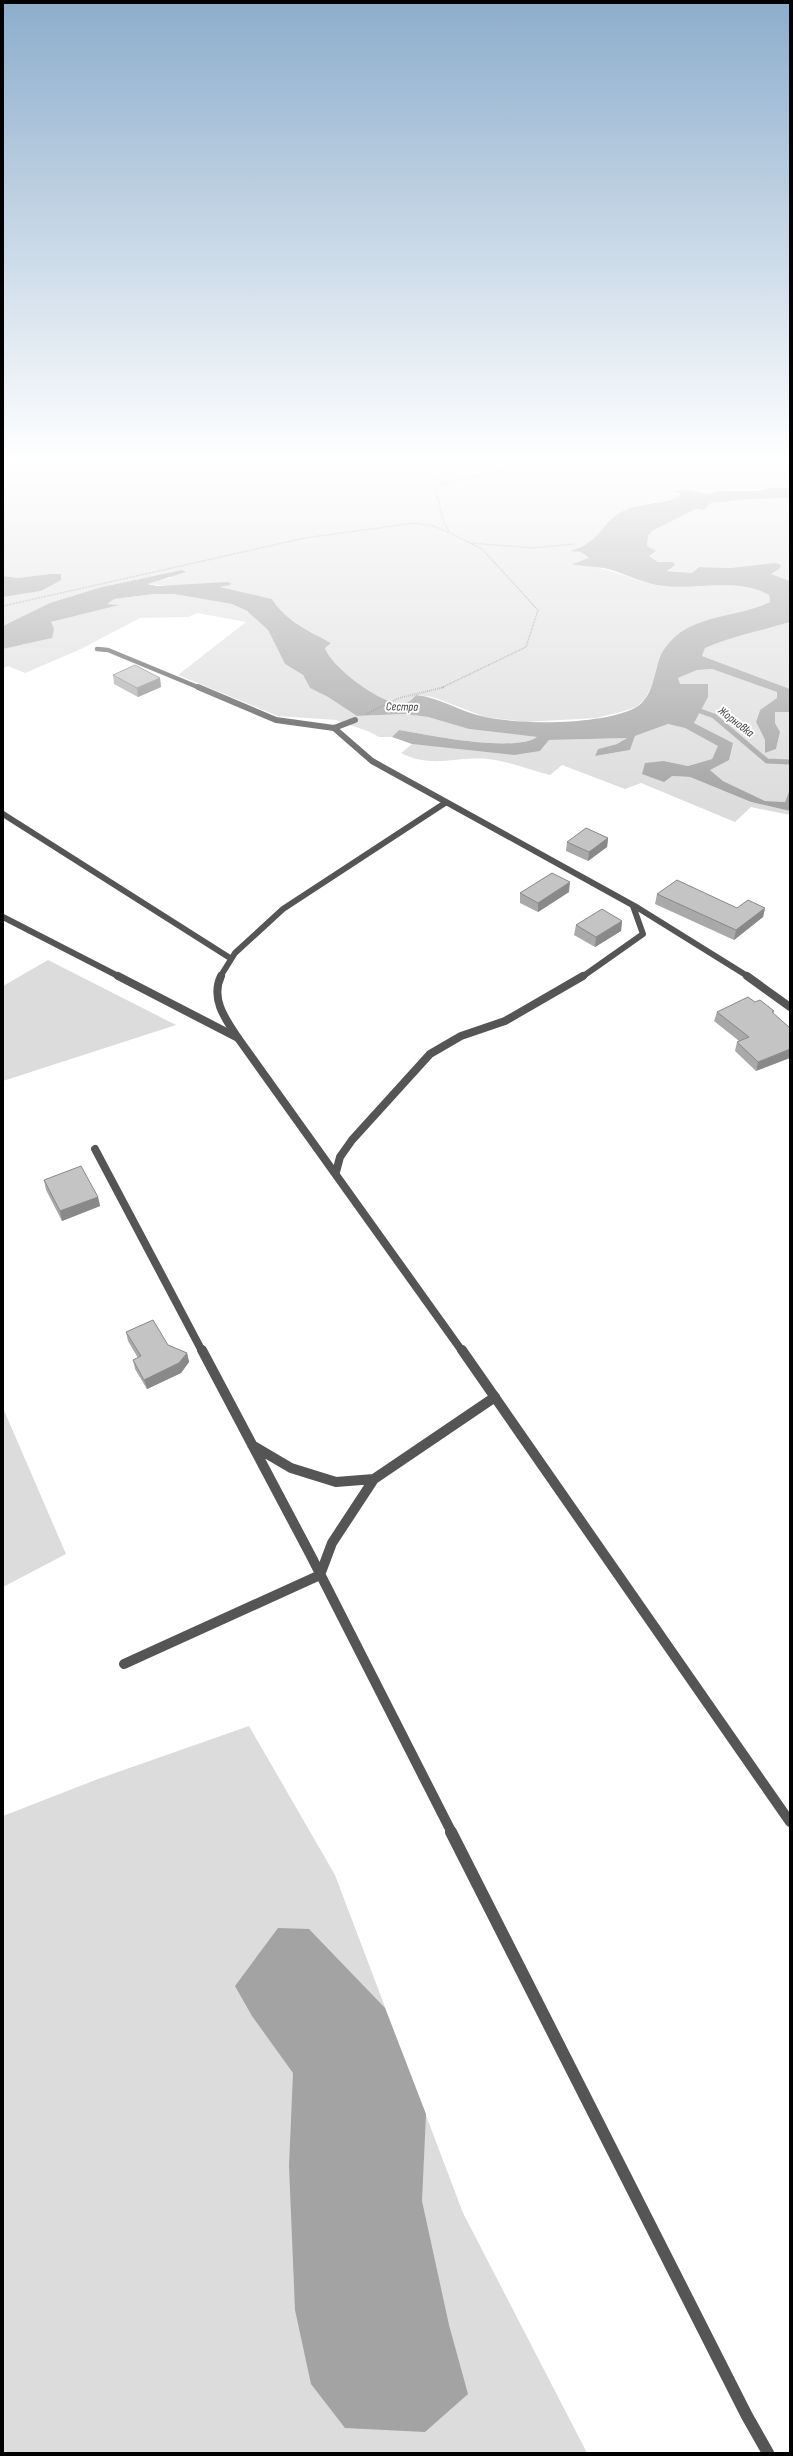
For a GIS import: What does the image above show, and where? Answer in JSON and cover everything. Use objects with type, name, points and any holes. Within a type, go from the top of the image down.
[{"type":"street","points":[[97,649],[108,650],[276,720],[334,728],[355,720]]},
{"type":"street","points":[[334,728],[372,761],[445,803],[633,906],[758,983],[790,1007]]},
{"type":"street","points":[[445,803],[282,909],[258,930],[230,958],[217,985],[220,1008],[238,1038],[336,1172],[495,1397],[790,1822]]},
{"type":"street","points":[[3,814],[230,958]]},
{"type":"street","points":[[336,1172],[340,1157],[352,1140],[430,1054],[461,1036],[505,1021],[564,989],[619,953],[643,934],[633,906]]},
{"type":"street","points":[[3,917],[238,1038]]},
{"type":"street","points":[[95,1149],[320,1575],[743,2408],[768,2453]]},
{"type":"street","points":[[124,1664],[320,1575],[332,1543],[374,1479],[495,1397]]},
{"type":"street","points":[[252,1445],[291,1468],[336,1482],[374,1479]]},
{"type":"path","points":[[3,606],[125,579]]},
{"type":"path","points":[[355,720],[399,698],[447,687],[526,647],[538,610],[509,579]]},
{"type":"shaded area","points":[[56,579],[143,579],[102,587],[3,626],[3,597],[41,591]]},
{"type":"shaded area","points":[[168,579],[634,579],[652,584],[676,587],[731,585],[744,587],[769,595],[770,602],[758,608],[705,621],[660,656],[655,679],[645,699],[636,707],[596,718],[526,722],[485,717],[433,697],[417,695],[406,703],[397,703],[385,700],[360,685],[337,665],[329,656],[325,648],[331,643],[291,619],[272,599],[220,587],[222,586],[146,583]]},
{"type":"shaded area","points":[[154,594],[174,594],[232,604],[247,611],[268,630],[285,664],[303,675],[310,688],[328,697],[357,716],[405,714],[428,717],[469,729],[537,737],[525,741],[490,743],[450,739],[399,730],[392,737],[379,737],[370,732],[336,720],[278,716],[178,675],[246,622],[197,613],[188,617],[140,618],[81,649],[25,673],[8,666],[3,668],[3,649],[52,638],[51,622],[117,605],[106,604],[114,599]]},
{"type":"shaded area","points":[[790,622],[790,689],[702,656],[705,648]]},
{"type":"shaded area","points":[[712,669],[777,692],[777,698],[760,710],[756,722],[765,740],[765,753],[776,749],[780,732],[775,723],[775,712],[790,712],[790,789],[785,802],[765,801],[723,781],[710,770],[733,743],[694,723],[700,711],[679,684],[678,678],[697,670]]},
{"type":"shaded area","points":[[668,724],[685,728],[719,746],[712,759],[688,766],[664,761],[672,776],[690,777],[751,802],[790,811],[790,815],[751,807],[735,822],[641,783],[625,789],[562,765],[550,775],[496,760],[465,759],[434,761],[413,758],[401,753],[412,744],[540,751],[549,740],[627,738],[617,744],[598,749],[595,756],[630,750],[635,736]]},
{"type":"shaded area","points":[[48,960],[176,1025],[3,1081],[3,986]]},
{"type":"shaded area","points":[[3,1408],[66,1554],[3,1587]]},
{"type":"shaded area","points":[[249,1726],[335,1875],[463,2213],[587,2453],[3,2453],[3,1816],[98,1779]]},
{"type":"water","points":[[3,579],[61,579],[41,591],[3,597]]},
{"type":"water","name":"Сестра","points":[[141,579],[165,579],[147,584],[157,586],[227,582],[231,583],[230,585],[220,587],[272,599],[291,619],[306,630],[331,643],[325,648],[329,656],[348,675],[360,685],[386,700],[397,703],[406,703],[416,695],[434,699],[476,715],[501,720],[562,722],[603,718],[620,714],[641,704],[646,698],[652,685],[661,655],[672,640],[686,629],[709,620],[759,607],[770,602],[769,595],[744,587],[717,585],[677,587],[657,585],[635,579],[784,579],[790,581],[790,622],[705,648],[702,656],[790,689],[790,712],[775,712],[775,723],[780,732],[776,749],[765,753],[765,740],[756,722],[760,710],[777,698],[777,692],[712,669],[697,670],[678,678],[680,684],[708,684],[708,697],[694,723],[733,743],[729,760],[710,770],[723,781],[765,801],[785,802],[790,789],[790,811],[751,802],[690,777],[672,776],[664,782],[642,774],[645,763],[664,761],[688,766],[712,759],[718,746],[685,728],[668,724],[635,736],[630,750],[595,756],[598,749],[617,744],[627,738],[549,740],[540,751],[514,755],[412,744],[392,737],[399,730],[450,739],[491,743],[526,741],[537,737],[469,729],[428,717],[405,714],[357,716],[328,697],[310,688],[303,675],[285,664],[268,630],[247,611],[232,604],[174,594],[154,594],[114,599],[107,604],[119,605],[51,622],[54,629],[52,638],[3,649],[3,626],[50,603],[102,587]]},
{"type":"water","points":[[278,1928],[309,1929],[385,2008],[426,2114],[422,2201],[449,2325],[468,2394],[425,2432],[345,2428],[311,2384],[295,2310],[289,2166],[293,2073],[252,2016],[235,1986]]},
{"type":"building","points":[[135,665],[160,678],[137,688],[113,675]]},
{"type":"building","points":[[586,828],[608,838],[589,852],[567,842]]},
{"type":"building","points":[[552,873],[570,882],[538,903],[520,893]]},
{"type":"building","points":[[677,880],[737,908],[748,900],[765,908],[736,930],[657,894]]},
{"type":"building","points":[[602,909],[622,921],[596,937],[576,925]]},
{"type":"building","points":[[748,997],[755,1002],[760,1000],[774,1011],[772,1012],[790,1028],[790,1049],[758,1062],[737,1042],[749,1037],[717,1012]]},
{"type":"building","points":[[81,1166],[98,1197],[60,1211],[44,1180]]},
{"type":"building","points":[[153,1320],[168,1345],[187,1353],[179,1363],[144,1380],[133,1360],[141,1356],[126,1332]]},
{"type":"waterway","name":"Жорновка","points":[[692,708],[714,716],[767,761],[790,762]]}]
